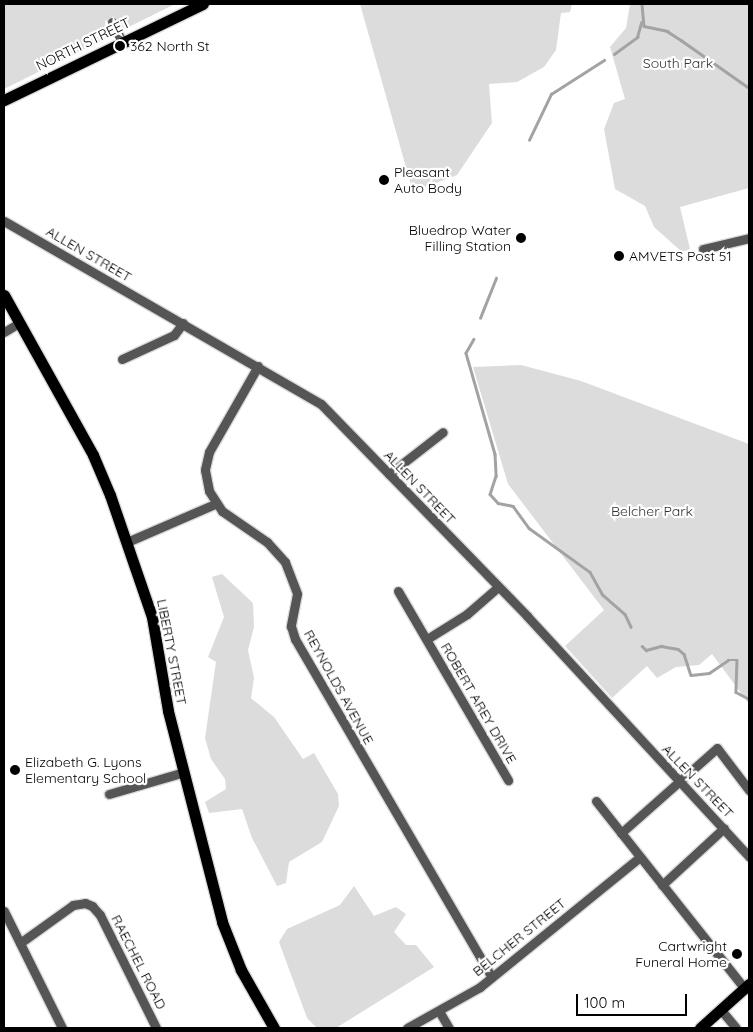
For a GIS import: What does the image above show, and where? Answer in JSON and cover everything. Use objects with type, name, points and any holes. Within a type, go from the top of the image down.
[{"type":"main road","name":"NORTH STREET","points":[[4,100],[203,4]]},
{"type":"main road","name":"LIBERTY STREET","points":[[4,295],[93,455],[127,542],[152,617],[165,696],[224,931],[241,970],[274,1028]]},
{"type":"main road","points":[[700,1028],[747,986]]},
{"type":"street","points":[[112,22],[122,42]]},
{"type":"street","name":"ALLEN STREET","points":[[4,221],[316,400],[498,587],[749,857]]},
{"type":"street","points":[[703,249],[749,238]]},
{"type":"street","points":[[4,332],[19,323]]},
{"type":"street","points":[[122,359],[174,336],[183,323]]},
{"type":"street","points":[[127,542],[215,504],[207,486],[207,458],[258,366]]},
{"type":"street","points":[[389,474],[443,432]]},
{"type":"street","name":"REYNOLDS AVENUE","points":[[215,504],[267,542],[285,562],[296,594],[291,626],[295,639],[492,977]]},
{"type":"street","name":"ROBERT AREY DRIVE","points":[[426,639],[467,614],[498,587]]},
{"type":"street","name":"ROBERT AREY DRIVE","points":[[398,590],[508,780]]},
{"type":"street","points":[[621,833],[717,748],[749,790]]},
{"type":"street","points":[[109,794],[184,772]]},
{"type":"street","points":[[596,800],[662,885],[747,986]]},
{"type":"street","points":[[662,885],[724,828]]},
{"type":"street","name":"BELCHER STREET","points":[[407,1028],[440,1011],[492,977],[640,857]]},
{"type":"street","name":"RAECHEL ROAD","points":[[20,943],[73,906],[85,903],[92,906],[100,915],[156,1028]]},
{"type":"street","points":[[4,911],[62,1028]]},
{"type":"street","points":[[722,1010],[736,1028]]},
{"type":"street","points":[[440,1011],[449,1028]]},
{"type":"green space","points":[[4,4],[175,4],[4,89]]},
{"type":"green space","points":[[360,4],[572,4],[570,12],[561,13],[556,50],[544,67],[517,82],[489,84],[492,123],[457,175],[413,192]]},
{"type":"green space","name":"South Park","points":[[630,4],[749,4],[749,188],[680,207],[690,249],[682,252],[654,227],[645,206],[615,189],[604,129],[614,103],[625,99],[610,47],[626,28]]},
{"type":"green space","name":"Belcher Park","points":[[521,365],[581,381],[749,444],[749,704],[712,654],[699,665],[676,667],[657,678],[647,666],[612,698],[565,646],[604,610],[508,484],[473,367]]},
{"type":"green space","points":[[222,574],[253,603],[254,627],[248,650],[254,678],[251,698],[274,717],[303,759],[314,753],[338,794],[339,806],[322,842],[289,862],[286,883],[277,886],[252,838],[242,809],[209,813],[205,802],[226,789],[225,779],[211,759],[205,738],[216,662],[208,657],[224,617],[212,577]]},
{"type":"green space","points":[[354,886],[374,916],[396,907],[406,914],[394,932],[406,945],[416,945],[434,967],[336,1028],[317,1028],[307,1018],[279,942],[287,929],[340,905]]},
{"type":"waterway","points":[[642,4],[644,26],[667,31],[749,88]]},
{"type":"waterway","points":[[614,54],[637,37],[641,23]]},
{"type":"waterway","points":[[529,140],[551,94],[604,60]]},
{"type":"waterway","points":[[480,318],[496,278]]},
{"type":"waterway","points":[[474,339],[466,353],[495,454],[496,476],[490,494],[498,503],[513,506],[529,528],[590,572],[603,595],[625,614],[631,627]]},
{"type":"waterway","points":[[642,646],[646,650],[661,646],[678,649],[684,654],[691,675],[709,673],[728,660],[737,660],[736,692],[749,699]]},
{"type":"place","name":"362 North St","points":[[120,46]]},
{"type":"place","name":"Pleasant Auto Body","points":[[384,180]]},
{"type":"place","name":"Bluedrop Water Filling Station","points":[[521,238]]},
{"type":"place","name":"AMVETS Post 51","points":[[619,256]]},
{"type":"place","name":"Elizabeth G. Lyons Elementary School","points":[[15,770]]},
{"type":"place","name":"Cartwright Funeral Home","points":[[737,954]]}]
